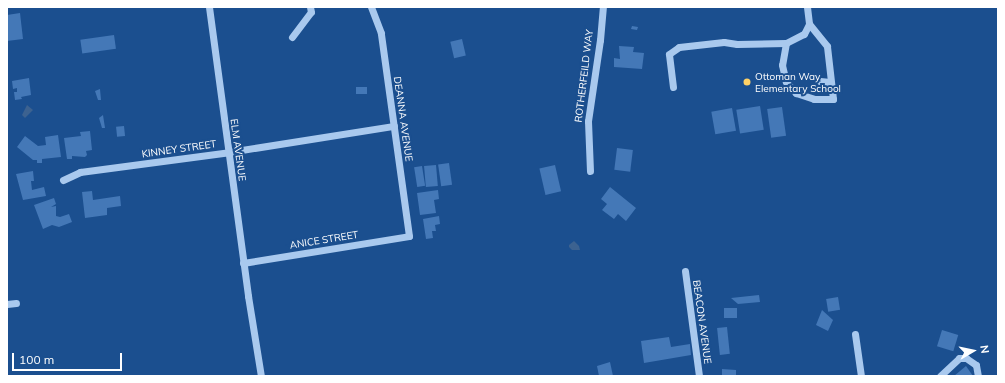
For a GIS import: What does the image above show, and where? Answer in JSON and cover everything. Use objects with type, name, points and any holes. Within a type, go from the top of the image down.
[{"type":"street","name":"ELM AVENUE","points":[[209,7],[243,263],[261,376]]},
{"type":"street","points":[[292,37],[311,12],[310,7]]},
{"type":"street","name":"DEANNA AVENUE","points":[[372,7],[381,32],[409,236]]},
{"type":"street","name":"ROTHERFEILD WAY","points":[[590,171],[588,122],[600,40],[603,7]]},
{"type":"street","points":[[786,43],[783,61],[786,82],[796,93],[814,99],[833,99],[827,46],[810,24],[807,7]]},
{"type":"street","points":[[672,87],[670,54],[679,47],[724,42],[737,44],[786,43],[804,34],[810,24]]},
{"type":"street","points":[[783,61],[790,68]]},
{"type":"street","points":[[820,81],[830,82]]},
{"type":"street","name":"KINNEY STREET","points":[[63,180],[80,172],[229,152],[394,126]]},
{"type":"street","name":"ANICE STREET","points":[[243,263],[409,236]]},
{"type":"street","name":"BEACON AVENUE","points":[[685,271],[699,376]]},
{"type":"street","points":[[7,304],[16,303]]},
{"type":"street","points":[[855,334],[861,376]]},
{"type":"street","points":[[940,376],[959,358],[966,358],[976,365],[978,376]]},
{"type":"water","points":[[27,105],[33,110],[25,118],[22,115]]},
{"type":"water","points":[[574,241],[579,246],[580,250],[572,250],[569,247],[569,245]]},
{"type":"building","points":[[20,13],[23,39],[7,41],[7,15]]},
{"type":"building","points":[[632,26],[638,27],[637,30],[631,29]]},
{"type":"building","points":[[114,35],[116,49],[82,54],[80,40]]},
{"type":"building","points":[[462,39],[466,56],[454,58],[450,42]]},
{"type":"building","points":[[619,46],[634,47],[633,52],[644,53],[642,69],[614,67],[614,58],[620,59]]},
{"type":"building","points":[[29,78],[31,95],[15,100],[14,92],[17,92],[17,88],[13,89],[12,81]]},
{"type":"building","points":[[356,87],[367,87],[367,94],[356,94]]},
{"type":"building","points":[[100,89],[101,100],[98,100],[95,91]]},
{"type":"building","points":[[760,106],[764,130],[740,133],[736,110]]},
{"type":"building","points":[[782,107],[786,136],[771,138],[767,109]]},
{"type":"building","points":[[732,108],[736,131],[715,134],[711,112]]},
{"type":"building","points":[[103,115],[105,128],[102,128],[99,118]]},
{"type":"building","points":[[124,126],[125,136],[117,137],[116,127]]},
{"type":"building","points":[[90,131],[92,150],[86,151],[87,155],[85,157],[72,156],[72,159],[67,159],[64,138],[81,136],[80,132]]},
{"type":"building","points":[[58,135],[61,157],[42,159],[42,163],[37,163],[37,160],[33,160],[17,147],[25,136],[38,146],[46,145],[45,137]]},
{"type":"building","points":[[617,148],[633,150],[630,172],[614,170]]},
{"type":"building","points":[[449,163],[452,185],[441,186],[438,165]]},
{"type":"building","points":[[436,165],[438,186],[426,187],[424,166]]},
{"type":"building","points":[[555,165],[561,191],[545,195],[539,169]]},
{"type":"building","points":[[422,166],[425,186],[417,187],[414,167]]},
{"type":"building","points":[[33,171],[34,181],[31,181],[32,190],[44,187],[46,196],[23,200],[16,174]]},
{"type":"building","points":[[610,187],[636,208],[626,221],[618,214],[614,219],[602,210],[607,204],[601,199]]},
{"type":"building","points":[[438,190],[439,199],[434,200],[436,213],[420,215],[417,193]]},
{"type":"building","points":[[92,191],[93,200],[120,196],[121,206],[107,208],[107,215],[85,218],[82,192]]},
{"type":"building","points":[[54,198],[56,204],[51,207],[56,206],[56,216],[60,217],[69,214],[72,222],[59,227],[52,225],[43,229],[34,205]]},
{"type":"building","points":[[439,216],[440,224],[435,225],[436,231],[432,231],[433,238],[426,239],[423,219]]},
{"type":"building","points":[[759,295],[760,302],[738,304],[731,298]]},
{"type":"building","points":[[838,297],[840,310],[828,312],[826,299]]},
{"type":"building","points":[[724,308],[737,308],[737,318],[724,318]]},
{"type":"building","points":[[822,310],[833,320],[828,331],[816,325]]},
{"type":"building","points":[[727,327],[730,354],[720,355],[717,328]]},
{"type":"building","points":[[942,330],[958,335],[953,351],[937,346]]},
{"type":"building","points":[[669,337],[671,347],[690,344],[691,355],[644,363],[641,341]]},
{"type":"building","points":[[610,362],[613,376],[599,376],[597,366]]},
{"type":"building","points":[[966,366],[973,376],[954,376]]},
{"type":"building","points":[[722,369],[736,370],[736,376],[722,376]]},
{"type":"place","name":"Ottoman Way Elementary School","points":[[747,82]]}]
